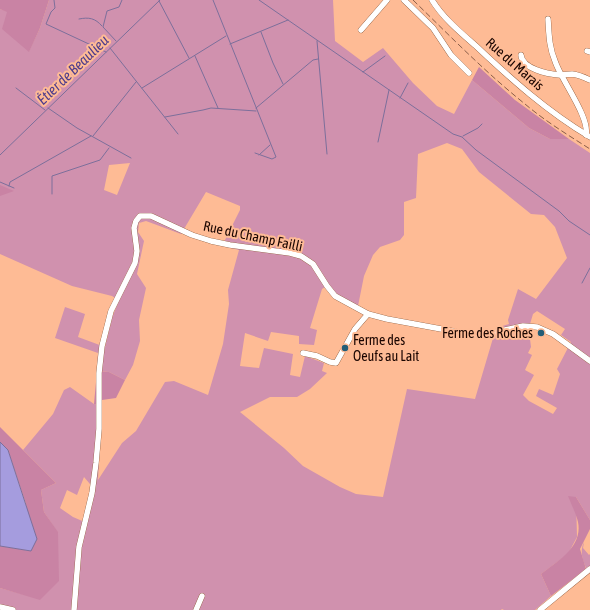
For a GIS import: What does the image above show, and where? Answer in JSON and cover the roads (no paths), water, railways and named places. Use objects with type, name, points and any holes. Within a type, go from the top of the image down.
[{"type":"street","points":[[361,30],[387,0]]},
{"type":"street","points":[[404,0],[433,28],[451,54],[469,73]]},
{"type":"street","name":"Rue du Marais","points":[[430,0],[451,23],[502,72],[551,111],[588,136]]},
{"type":"street","points":[[548,18],[551,51],[561,75],[582,113],[588,136]]},
{"type":"street","points":[[521,55],[525,64],[536,69],[550,74],[569,74],[590,80]]},
{"type":"street","name":"Rue du Champ Failli","points":[[74,610],[79,547],[92,492],[96,463],[99,429],[99,373],[102,346],[111,311],[135,263],[137,250],[134,228],[136,221],[140,216],[151,216],[192,235],[216,243],[290,253],[301,256],[313,264],[327,286],[336,296],[368,314],[387,320],[474,335],[523,326],[537,327],[553,334],[590,361]]},
{"type":"street","points":[[303,353],[336,363],[355,329],[368,314]]},
{"type":"street","points":[[540,610],[590,569]]},
{"type":"street","points":[[196,610],[202,596]]},
{"type":"street","points":[[0,607],[13,610]]},
{"type":"waterway","points":[[54,0],[55,8],[51,12],[46,24],[106,52]]},
{"type":"waterway","points":[[116,41],[103,27],[107,11],[119,7],[122,0]]},
{"type":"waterway","name":"Étier de Beaulieu","points":[[0,155],[160,0]]},
{"type":"waterway","points":[[213,0],[276,157],[272,159],[255,153]]},
{"type":"waterway","points":[[259,0],[453,134],[462,137],[476,150],[559,211],[569,221],[590,235]]},
{"type":"waterway","points":[[159,1],[189,58]]},
{"type":"waterway","points":[[79,19],[92,19],[97,21],[102,26]]},
{"type":"waterway","points":[[230,44],[288,20]]},
{"type":"waterway","points":[[261,32],[283,84]]},
{"type":"waterway","points":[[142,88],[226,36]]},
{"type":"waterway","points":[[317,41],[327,154]]},
{"type":"waterway","points":[[110,48],[178,134]]},
{"type":"waterway","points":[[195,56],[218,108]]},
{"type":"waterway","points":[[363,72],[385,56]]},
{"type":"waterway","points":[[256,108],[313,60],[318,59]]},
{"type":"waterway","points":[[93,136],[136,82]]},
{"type":"waterway","points":[[400,98],[408,83]]},
{"type":"waterway","points":[[16,88],[45,110]]},
{"type":"waterway","points":[[378,142],[389,90]]},
{"type":"waterway","points":[[48,108],[77,128],[131,158]]},
{"type":"waterway","points":[[165,117],[211,108],[256,111]]},
{"type":"waterway","points":[[463,136],[478,128],[482,124]]},
{"type":"waterway","points":[[9,186],[10,182],[91,136]]},
{"type":"waterway","points":[[259,155],[270,145]]},
{"type":"waterway","points":[[52,194],[52,176],[100,160],[109,148]]},
{"type":"waterway","points":[[0,182],[14,188]]},
{"type":"waterway","points":[[582,283],[590,268]]},
{"type":"railway","points":[[413,0],[510,92],[549,122],[590,149]]},
{"type":"place","name":"Ferme des Roches","points":[[541,333]]},
{"type":"place","name":"Ferme des Oeufs au Lait","points":[[345,348]]}]
